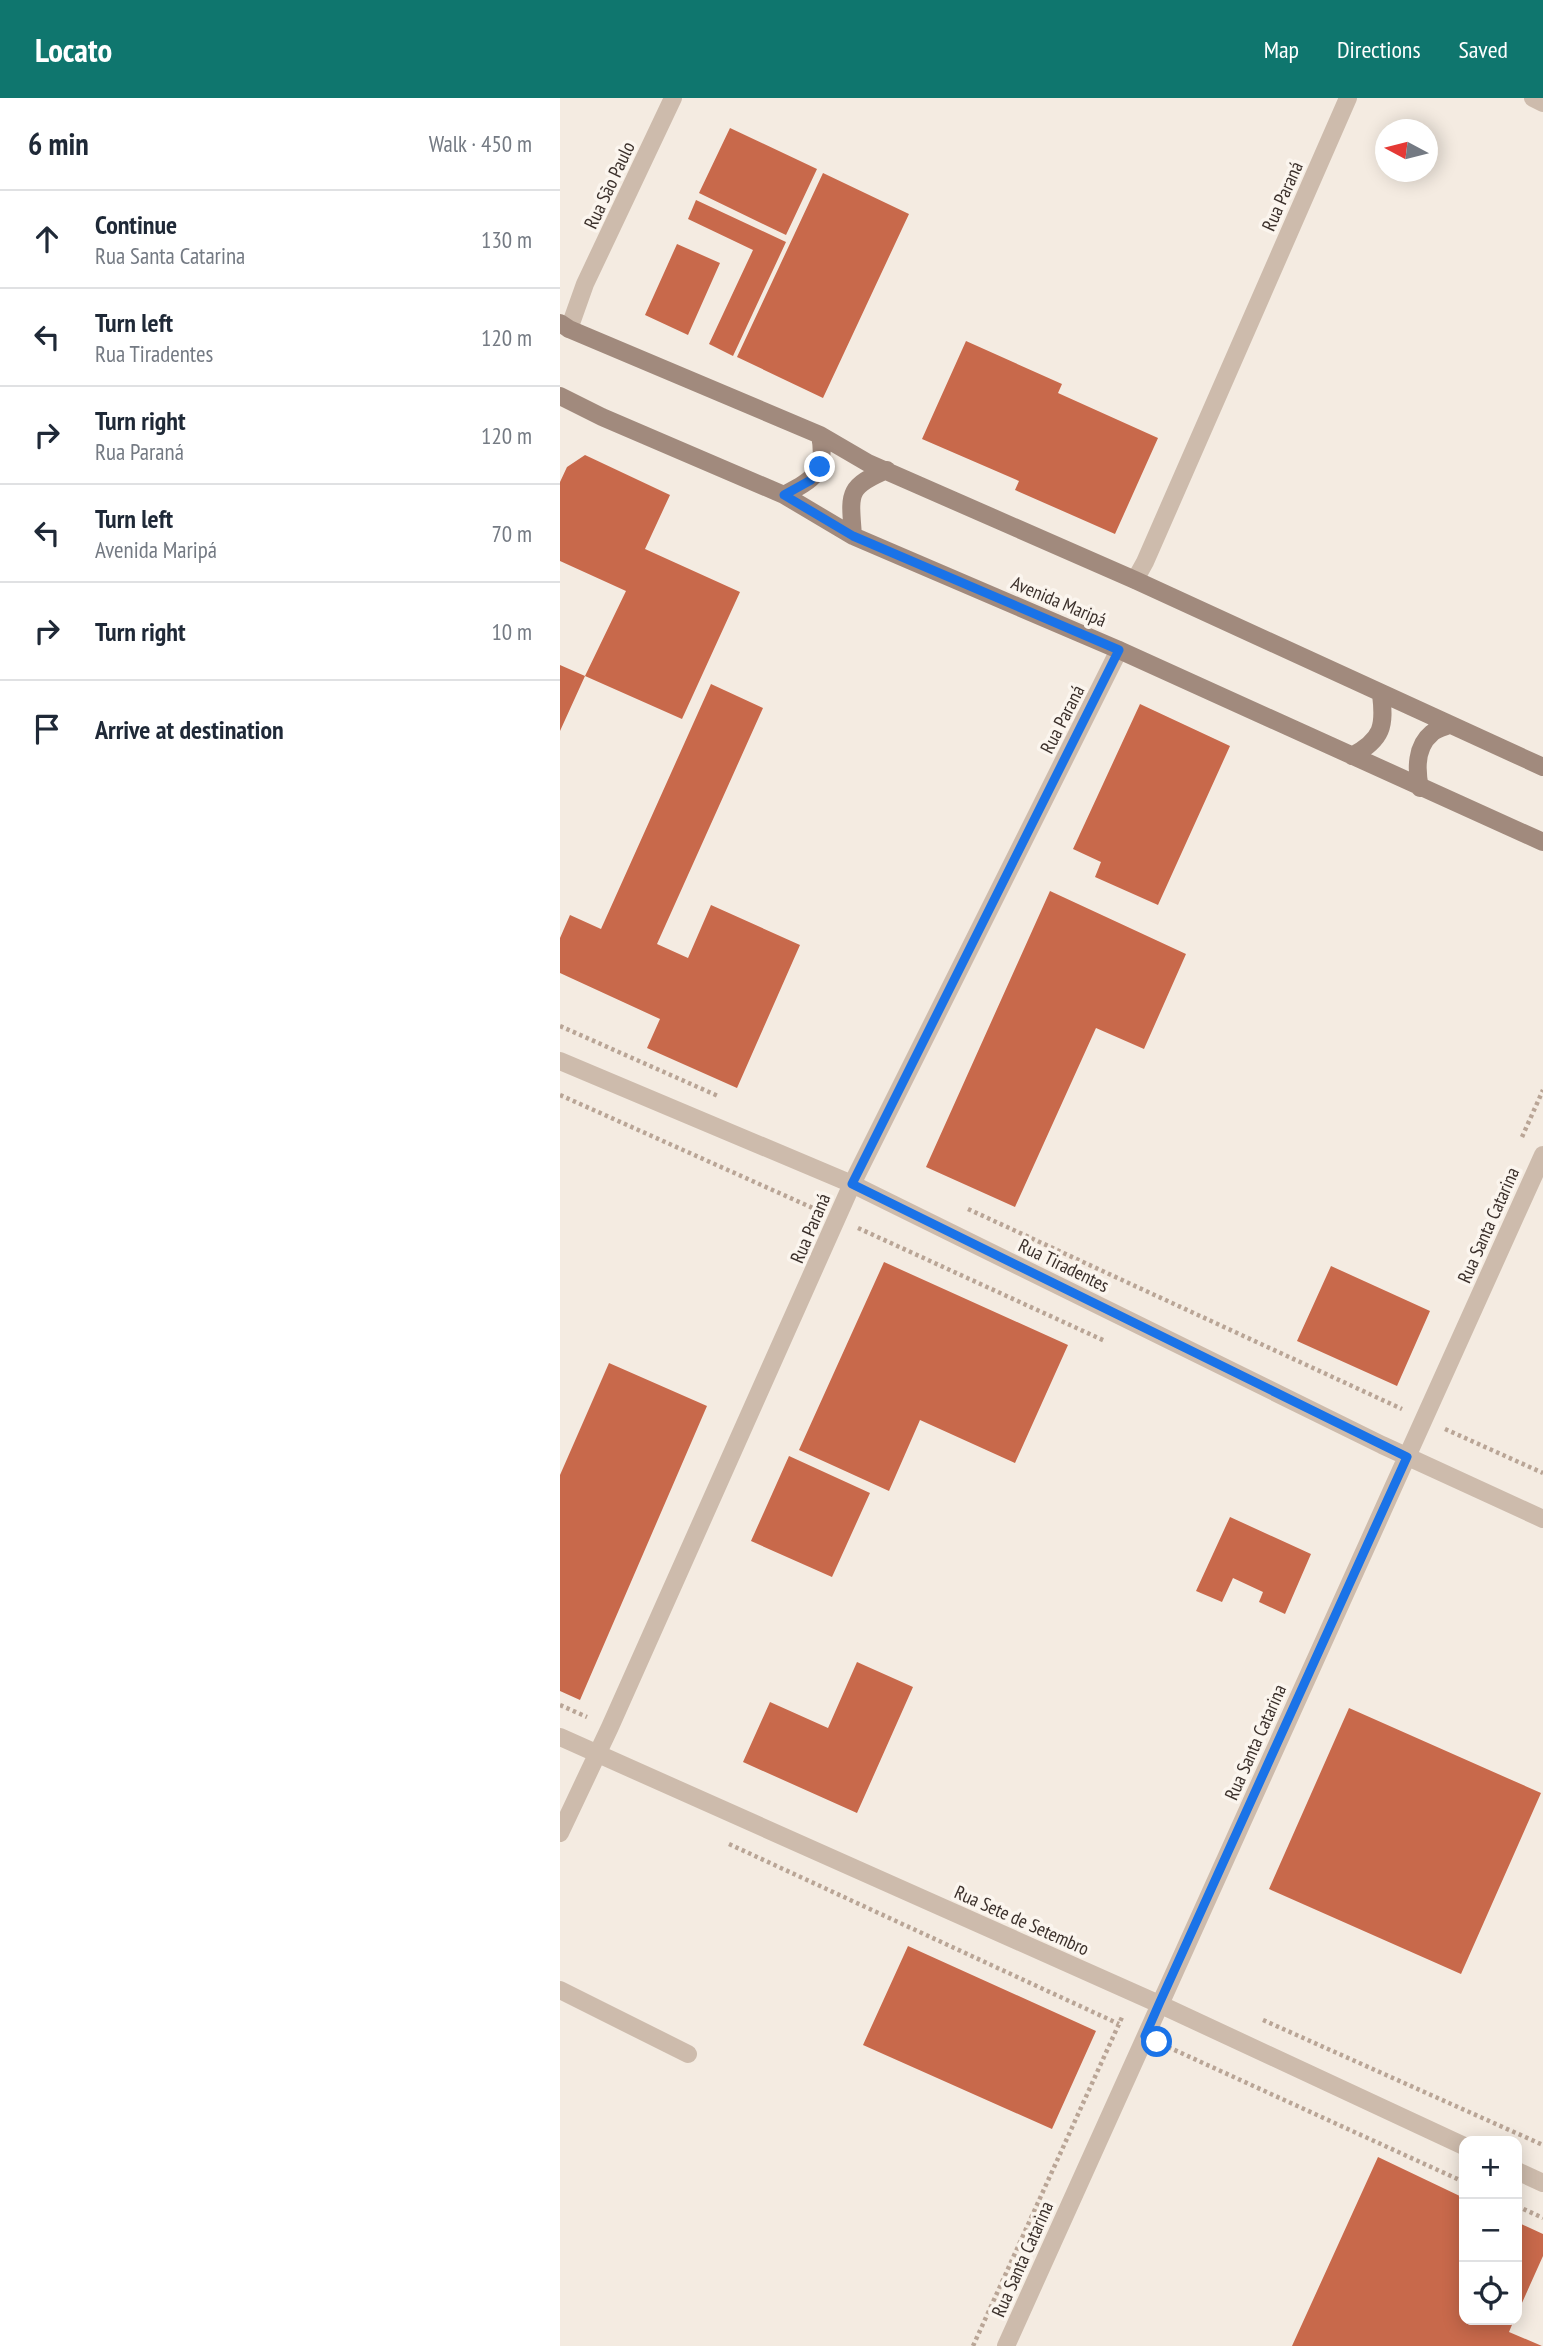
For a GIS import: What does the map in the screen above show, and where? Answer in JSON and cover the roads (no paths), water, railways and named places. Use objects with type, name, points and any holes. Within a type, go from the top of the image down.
[{"type":"main road","points":[[565,326],[820,435],[868,463],[1135,580],[1543,768]]},
{"type":"main road","name":"Avenida Maripá","points":[[560,396],[784,495],[853,536],[1119,650],[1543,842]]},
{"type":"main road","points":[[784,495],[811,480],[820,467],[823,452],[820,435]]},
{"type":"main road","points":[[853,536],[853,490],[865,479],[887,470]]},
{"type":"main road","points":[[1352,756],[1368,748],[1379,735],[1384,719],[1381,694]]},
{"type":"main road","points":[[1420,788],[1416,771],[1420,751],[1432,733],[1449,725]]},
{"type":"street","name":"Rua São Paulo","points":[[565,326],[673,98]]},
{"type":"street","name":"Rua Paraná","points":[[1135,580],[1348,98]]},
{"type":"street","points":[[1533,98],[1543,103]]},
{"type":"street","name":"Rua Paraná","points":[[560,1833],[852,1184],[1119,650]]},
{"type":"street","name":"Rua Tiradentes","points":[[560,1061],[852,1184],[1407,1457],[1543,1519]]},
{"type":"street","name":"Rua Santa Catarina","points":[[1006,2346],[1543,1155]]},
{"type":"street","name":"Rua Sete de Setembro","points":[[560,1737],[1159,2004],[1459,2144]]},
{"type":"street","points":[[560,1990],[688,2054]]},
{"type":"street","points":[[1522,2173],[1543,2183]]}]
